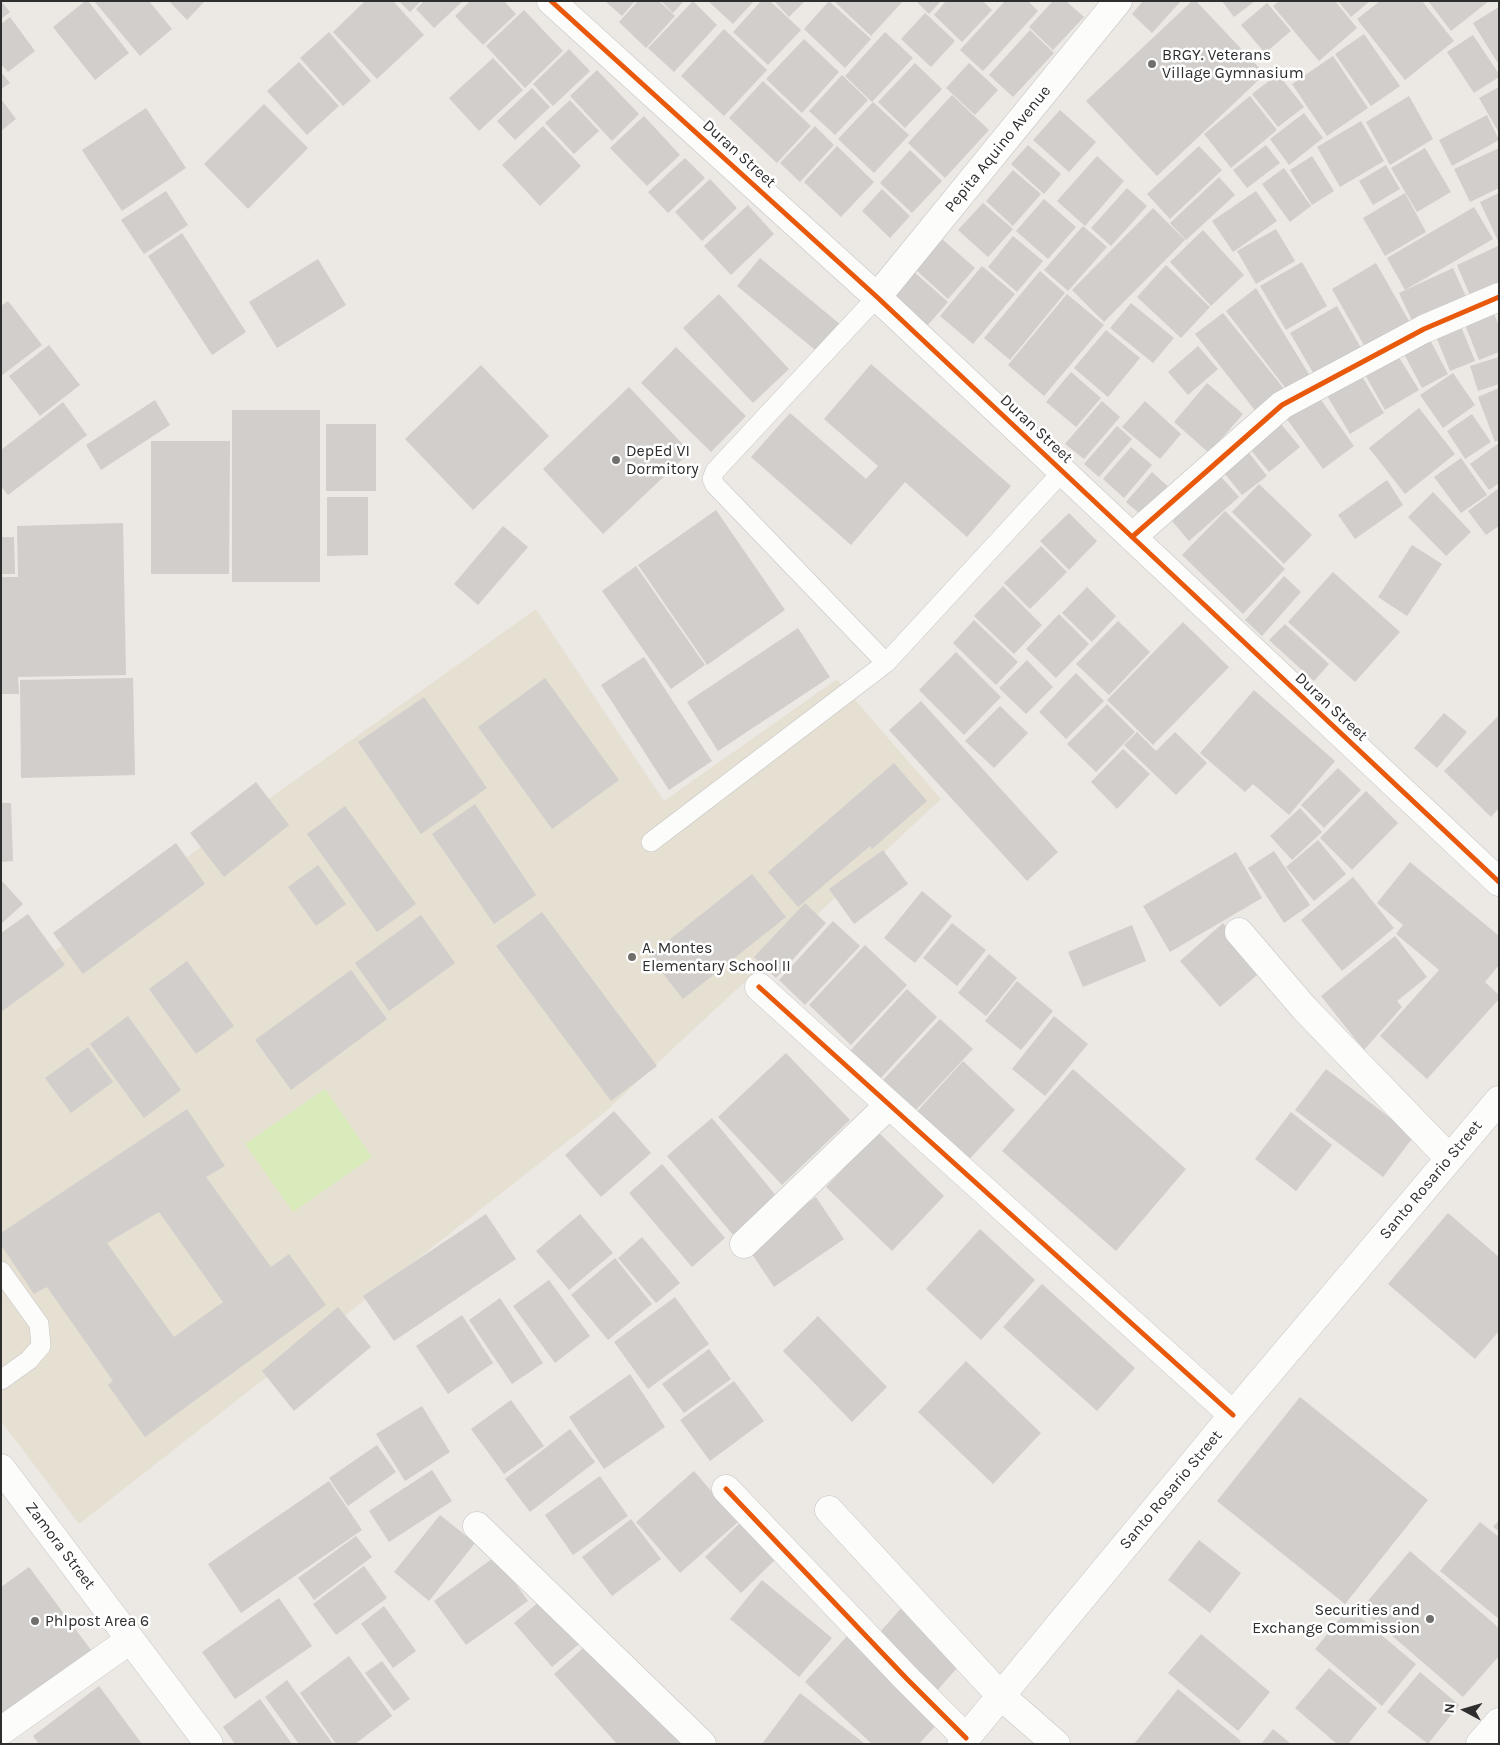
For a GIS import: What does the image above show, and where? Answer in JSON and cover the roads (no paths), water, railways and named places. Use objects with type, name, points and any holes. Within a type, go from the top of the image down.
[{"type":"street","name":"Duran Street","points":[[551,1],[878,297],[1499,882]]},
{"type":"street","name":"Pepita Aquino Avenue","points":[[878,297],[1109,5]]},
{"type":"street","points":[[1132,537],[1282,405],[1424,329],[1499,297]]},
{"type":"street","points":[[1239,932],[1304,1008],[1449,1158]]},
{"type":"street","points":[[759,986],[1233,1415]]},
{"type":"street","name":"Santo Rosario Street","points":[[964,1741],[1000,1695],[1233,1415],[1499,1100]]},
{"type":"street","points":[[744,1244],[889,1105]]},
{"type":"street","name":"Zamora Street","points":[[4,1477],[209,1744]]},
{"type":"street","points":[[726,1490],[964,1741]]},
{"type":"street","points":[[829,1510],[1000,1695],[1056,1744]]},
{"type":"street","points":[[477,1526],[702,1744]]},
{"type":"street","points":[[1,1731],[130,1640]]},
{"type":"street","points":[[1480,1744],[1499,1722]]},
{"type":"lane","points":[[878,297],[715,471],[712,479],[715,485],[886,663]]},
{"type":"lane","points":[[651,842],[886,663],[1063,471]]},
{"type":"lane","points":[[1,1271],[39,1324],[41,1346],[30,1360],[1,1380]]},
{"type":"place","name":"BRGY. Veterans Village Gymnasium","points":[[1152,64]]},
{"type":"place","name":"DepEd VI Dormitory","points":[[616,460]]},
{"type":"place","name":"A. Montes Elementary School II","points":[[632,957]]},
{"type":"place","name":"Securities and Exchange Commission","points":[[1430,1619]]},
{"type":"place","name":"Phlpost Area 6","points":[[35,1621]]}]
